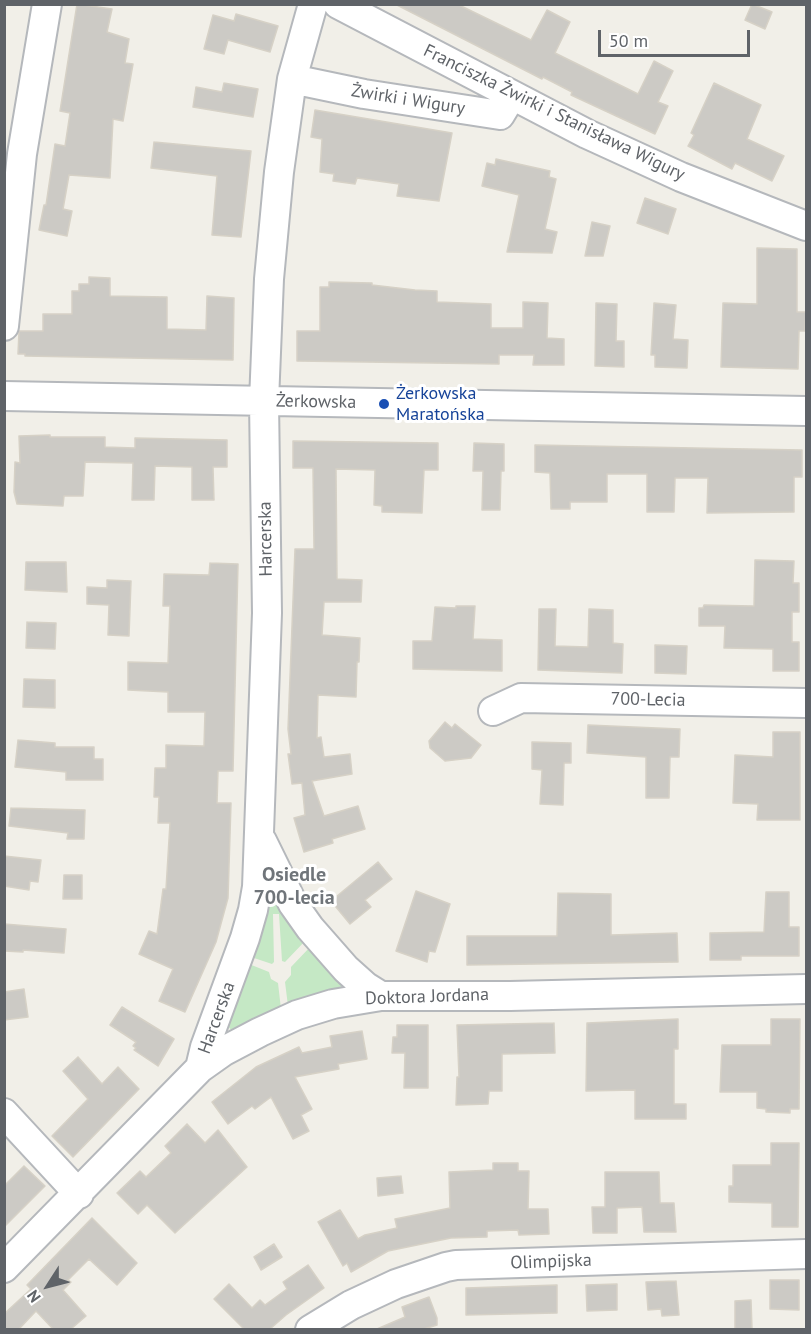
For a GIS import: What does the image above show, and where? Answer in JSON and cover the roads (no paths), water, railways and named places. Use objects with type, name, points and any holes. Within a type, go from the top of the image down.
[{"type":"street","points":[[4,326],[22,154],[47,4]]},
{"type":"street","name":"Harcerska","points":[[200,1068],[204,1047],[235,968],[253,910],[257,886],[267,613],[264,401],[269,279],[279,172],[292,79],[314,4]]},
{"type":"street","name":"Franciszka Żwirki i Stanisława Wigury","points":[[338,4],[587,134],[681,177],[807,226]]},
{"type":"street","name":"Żwirki i Wigury","points":[[292,79],[364,94],[500,115],[512,95]]},
{"type":"street","name":"Żerkowska","points":[[4,396],[807,411]]},
{"type":"street","name":"700-Lecia","points":[[493,711],[521,698],[807,702]]},
{"type":"street","points":[[260,836],[293,904],[310,928],[346,969],[365,986],[381,996]]},
{"type":"street","name":"Doktora Jordana","points":[[4,1268],[200,1068],[224,1051],[297,1015],[333,1004],[381,996],[510,996],[807,989]]},
{"type":"street","points":[[4,1113],[79,1194]]},
{"type":"street","name":"Olimpijska","points":[[310,1329],[351,1305],[396,1284],[456,1265],[807,1254]]},
{"type":"place","name":"Żerkowska Maratońska","points":[[384,404]]},
{"type":"district","name":"Osiedle 700-lecia","points":[[294,886]]}]
